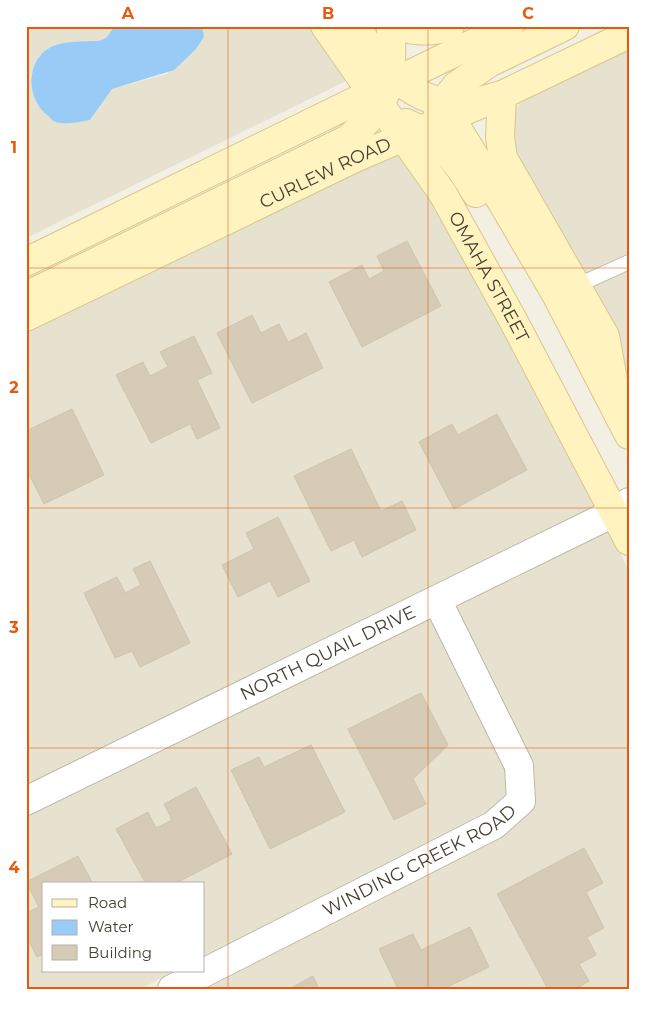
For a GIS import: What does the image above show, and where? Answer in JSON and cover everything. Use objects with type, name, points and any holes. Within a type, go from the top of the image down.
[{"type":"main road","name":"OMAHA STREET","points":[[325,26],[389,92],[431,124],[557,296],[624,426]]},
{"type":"main road","points":[[355,26],[374,55],[389,92]]},
{"type":"main road","name":"OMAHA STREET","points":[[389,92],[391,26]]},
{"type":"main road","points":[[391,26],[416,31],[441,30],[450,26]]},
{"type":"main road","points":[[26,262],[338,111],[389,92],[509,26]]},
{"type":"main road","points":[[431,124],[457,85],[489,63],[565,26]]},
{"type":"main road","name":"CURLEW ROAD","points":[[26,317],[346,162],[502,95],[629,34]]},
{"type":"main road","name":"OMAHA STREET","points":[[389,92],[431,124],[443,194],[514,322],[622,507],[629,542]]},
{"type":"main road","points":[[26,296],[348,139],[367,123],[389,92]]},
{"type":"main road","points":[[502,95],[500,137],[503,158],[604,336],[624,426]]},
{"type":"street","name":"NORTH QUAIL DRIVE","points":[[26,802],[622,507]]},
{"type":"street","name":"WINDING CREEK ROAD","points":[[172,989],[494,825],[521,801],[519,766],[437,600]]},
{"type":"lane","points":[[576,286],[629,262]]},
{"type":"shaded area","points":[[26,26],[114,26],[112,32],[102,40],[64,43],[41,54],[31,76],[90,120],[112,89],[167,74],[203,37],[202,26],[309,26],[346,81],[26,238]]},
{"type":"shaded area","points":[[629,50],[629,381],[516,154],[514,135],[515,107],[519,106],[519,103]]},
{"type":"shaded area","points":[[400,155],[431,200],[435,212],[438,211],[596,505],[26,785],[26,334],[361,171]]},
{"type":"shaded area","points":[[609,531],[629,571],[629,989],[205,989],[501,838],[530,813],[534,802],[455,608]]},
{"type":"shaded area","points":[[431,619],[506,769],[507,794],[486,812],[205,955],[205,882],[42,882],[42,972],[173,972],[140,989],[26,989],[26,818]]},
{"type":"water","points":[[114,26],[202,26],[204,37],[196,49],[174,70],[112,89],[90,120],[69,123],[53,121],[41,109],[32,87],[33,70],[40,56],[50,47],[56,45],[69,42],[102,40],[106,38]]},
{"type":"building","points":[[407,241],[441,306],[362,347],[329,282],[362,265],[369,279],[384,271],[377,256]]},
{"type":"building","points":[[252,315],[261,333],[279,324],[288,342],[306,333],[323,368],[252,403],[217,333]]},
{"type":"building","points":[[194,336],[212,373],[197,380],[220,428],[197,439],[190,424],[151,443],[116,375],[143,362],[150,376],[168,367],[160,352]]},
{"type":"building","points":[[72,409],[104,475],[44,504],[26,468],[26,431]]},
{"type":"building","points":[[497,414],[527,470],[454,509],[419,442],[452,424],[458,435]]},
{"type":"building","points":[[351,449],[381,511],[402,501],[416,530],[362,557],[354,540],[331,551],[294,476]]},
{"type":"building","points":[[278,517],[310,581],[278,597],[270,581],[238,597],[222,565],[254,549],[246,533]]},
{"type":"building","points":[[150,561],[190,643],[140,667],[132,651],[115,658],[84,593],[117,577],[125,593],[141,585],[133,569]]},
{"type":"building","points":[[421,693],[448,745],[413,779],[426,804],[394,820],[348,729]]},
{"type":"building","points":[[311,745],[345,812],[270,849],[231,770],[259,757],[264,767]]},
{"type":"building","points":[[196,787],[232,854],[178,882],[145,882],[116,829],[148,812],[156,828],[172,820],[164,804]]},
{"type":"building","points":[[584,848],[603,883],[586,892],[604,928],[587,937],[596,955],[579,964],[589,981],[575,989],[548,989],[497,894]]},
{"type":"building","points":[[78,856],[92,882],[42,882],[42,955],[37,957],[26,935],[26,913],[39,907],[26,882]]},
{"type":"building","points":[[470,927],[489,967],[443,989],[398,989],[379,949],[413,934],[421,950]]},
{"type":"building","points":[[313,976],[319,989],[289,989]]}]
